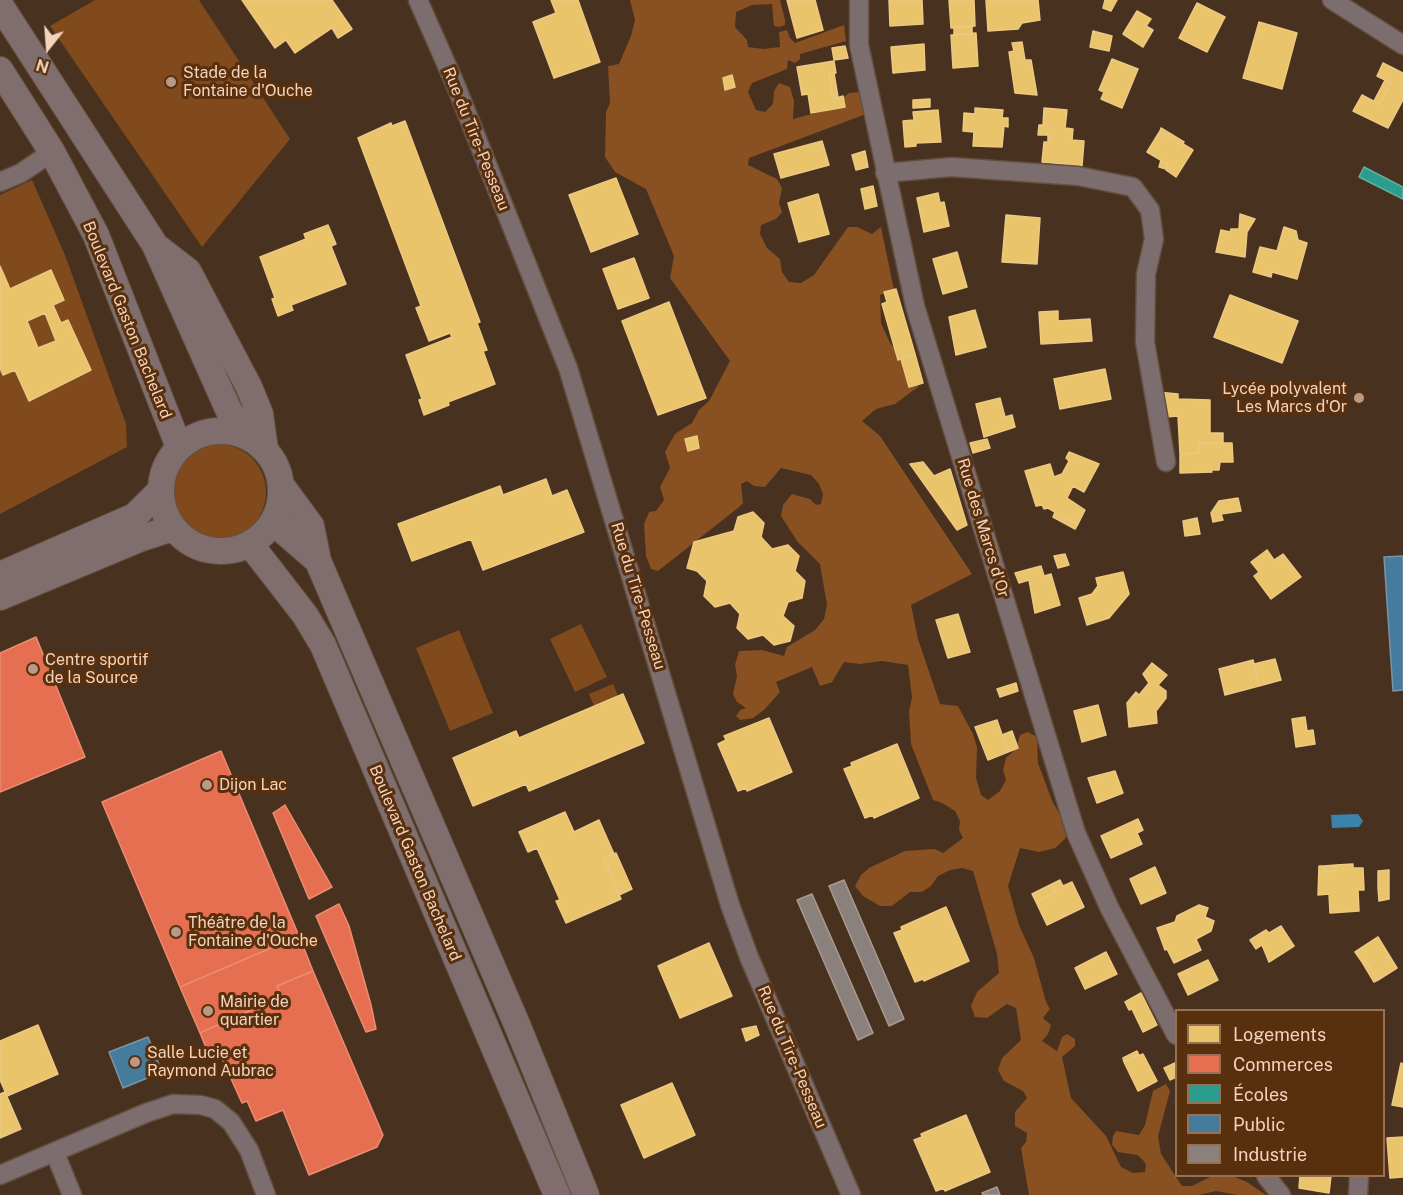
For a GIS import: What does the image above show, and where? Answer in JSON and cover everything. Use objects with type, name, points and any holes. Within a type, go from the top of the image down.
[{"type":"main road","points":[[0,5],[155,245],[229,411],[258,444],[276,466],[281,485],[280,504],[273,522],[250,544],[233,550],[209,551],[184,538],[173,528],[163,508],[159,492],[164,470],[179,447],[194,436],[213,431],[232,431],[258,444]]},
{"type":"main road","name":"Boulevard Gaston Bachelard","points":[[0,69],[52,152],[96,235],[179,447]]},
{"type":"main road","name":"Boulevard Gaston Bachelard","points":[[281,485],[311,526],[318,561],[518,1027],[586,1195]]},
{"type":"main road","points":[[0,575],[135,516],[159,492]]},
{"type":"main road","name":"Boulevard Gaston Bachelard","points":[[273,522],[318,561]]},
{"type":"main road","points":[[0,597],[139,539],[173,528]]},
{"type":"main road","name":"Boulevard Gaston Bachelard","points":[[250,544],[305,615],[323,645],[557,1195]]},
{"type":"street","name":"Rue du Tire-Pesseau","points":[[418,0],[456,86],[568,368],[630,566],[730,905],[748,957],[851,1195]]},
{"type":"street","name":"Rue des Marcs d'Or","points":[[859,0],[859,45],[915,306],[1076,833],[1109,907],[1175,1033]]},
{"type":"street","points":[[1332,0],[1403,45]]},
{"type":"street","points":[[0,182],[21,173],[52,152]]},
{"type":"street","points":[[885,173],[951,167],[1078,176],[1133,187],[1150,210],[1155,239],[1146,274],[1145,342],[1166,462]]},
{"type":"street","points":[[0,1175],[155,1110],[173,1104],[201,1105],[215,1109],[231,1122],[249,1150],[266,1195]]},
{"type":"street","points":[[55,1153],[72,1195]]},
{"type":"street","points":[[1267,1177],[1281,1195]]},
{"type":"street","points":[[1358,1195],[1359,1177]]},
{"type":"shaded area","name":"Stade de la Fontaine d'Ouche","points":[[95,0],[199,0],[290,139],[202,247],[50,26]]},
{"type":"shaded area","points":[[630,0],[780,0],[785,25],[779,27],[774,26],[772,4],[752,5],[736,12],[735,27],[747,40],[748,47],[763,49],[780,47],[779,32],[787,30],[795,43],[844,25],[846,41],[800,54],[800,59],[795,63],[788,60],[787,69],[752,83],[748,92],[756,110],[765,112],[773,104],[774,91],[779,83],[790,87],[794,101],[793,119],[827,110],[849,93],[860,92],[866,114],[749,158],[748,165],[777,179],[782,188],[779,203],[782,212],[776,219],[761,225],[760,234],[767,248],[780,259],[782,272],[789,282],[801,283],[814,275],[848,227],[857,227],[872,234],[881,227],[894,290],[880,295],[881,323],[890,343],[902,357],[909,356],[923,380],[918,387],[895,404],[876,409],[862,421],[880,436],[972,574],[911,605],[918,639],[940,704],[958,706],[973,734],[977,747],[976,778],[981,795],[988,800],[1000,791],[1006,780],[1003,770],[1006,758],[1016,749],[1020,735],[1028,732],[1037,737],[1038,763],[1053,803],[1068,827],[1065,839],[1055,848],[1039,852],[1020,848],[1008,886],[1019,925],[1034,958],[1050,1009],[1043,1018],[1051,1025],[1042,1041],[1057,1051],[1062,1037],[1067,1034],[1075,1039],[1075,1046],[1062,1057],[1071,1098],[1106,1136],[1121,1167],[1133,1173],[1145,1172],[1146,1165],[1137,1155],[1118,1152],[1112,1145],[1113,1136],[1116,1131],[1139,1135],[1145,1125],[1153,1091],[1166,1084],[1170,1091],[1158,1136],[1161,1154],[1182,1186],[1192,1186],[1210,1177],[1234,1177],[1247,1182],[1266,1195],[1237,1195],[1216,1191],[1199,1195],[1029,1195],[1021,1148],[1026,1142],[1027,1133],[1015,1126],[1015,1112],[1027,1098],[1023,1091],[1004,1081],[998,1070],[1002,1058],[1021,1040],[1016,1008],[1007,1004],[987,1018],[975,1017],[971,1006],[977,992],[999,973],[997,954],[973,871],[962,868],[950,870],[938,876],[931,886],[922,892],[910,892],[892,906],[880,906],[863,896],[855,886],[861,875],[869,868],[905,851],[935,849],[943,853],[963,838],[959,830],[960,821],[955,811],[933,800],[911,744],[909,712],[912,697],[908,665],[882,661],[860,664],[844,662],[832,682],[820,686],[812,667],[776,682],[780,692],[764,710],[753,718],[740,720],[736,716],[740,710],[746,708],[737,702],[733,694],[737,676],[735,665],[739,651],[762,650],[784,656],[787,647],[815,630],[824,619],[827,605],[820,564],[797,541],[781,516],[783,505],[792,494],[810,499],[816,505],[821,504],[823,494],[819,484],[811,475],[781,468],[765,487],[754,486],[747,481],[741,484],[743,503],[738,508],[658,571],[651,569],[646,556],[644,524],[649,512],[656,511],[664,500],[660,487],[670,468],[665,452],[675,434],[692,423],[699,410],[709,401],[730,361],[670,278],[674,256],[646,189],[615,172],[605,157],[606,112],[610,103],[608,66],[619,64],[635,20]]},
{"type":"shaded area","points":[[32,180],[65,255],[126,424],[127,447],[0,514],[0,195]]},
{"type":"shaded area","points":[[218,444],[236,448],[252,458],[262,474],[266,492],[262,510],[252,526],[236,536],[218,540],[200,536],[184,526],[174,510],[170,492],[174,474],[184,458],[200,448]]},
{"type":"shaded area","points":[[581,624],[607,677],[575,692],[550,639]]},
{"type":"shaded area","points":[[459,630],[493,713],[450,731],[416,648]]},
{"type":"shaded area","points":[[613,684],[618,696],[594,706],[589,694]]},
{"type":"water","points":[[1358,814],[1363,821],[1359,827],[1332,828],[1331,815]]},
{"type":"building: Logements","points":[[242,0],[332,0],[352,29],[338,38],[332,28],[295,53],[286,40],[275,48]]},
{"type":"building: Logements","points":[[551,0],[578,0],[600,62],[554,78],[533,22],[556,13]]},
{"type":"building: Logements","points":[[787,0],[815,0],[823,30],[797,38]]},
{"type":"building: Logements","points":[[889,0],[922,0],[923,24],[890,26]]},
{"type":"building: Logements","points":[[949,0],[974,0],[975,26],[951,28]]},
{"type":"building: Logements","points":[[986,0],[1038,0],[1040,20],[1022,23],[1018,29],[988,31]]},
{"type":"building: Logements","points":[[1105,0],[1117,0],[1111,11],[1103,8]]},
{"type":"building: Logements","points":[[1197,3],[1225,17],[1207,52],[1179,38]]},
{"type":"building: Logements","points":[[1137,11],[1151,19],[1146,26],[1153,30],[1143,47],[1123,34]]},
{"type":"building: Logements","points":[[1259,22],[1297,33],[1282,89],[1243,78]]},
{"type":"building: Logements","points":[[972,26],[972,34],[954,35],[954,27]]},
{"type":"building: Logements","points":[[1093,31],[1112,36],[1109,51],[1090,47]]},
{"type":"building: Logements","points":[[976,33],[978,66],[953,68],[951,35]]},
{"type":"building: Logements","points":[[1022,42],[1025,60],[1031,60],[1037,95],[1015,93],[1009,52],[1014,51],[1012,43]]},
{"type":"building: Logements","points":[[924,44],[925,70],[893,73],[891,47]]},
{"type":"building: Logements","points":[[845,46],[848,58],[834,60],[832,48]]},
{"type":"building: Logements","points":[[1112,59],[1138,69],[1122,108],[1101,99],[1104,92],[1099,90]]},
{"type":"building: Logements","points":[[834,61],[836,73],[829,73],[833,99],[843,96],[845,107],[811,113],[808,94],[802,95],[797,67]]},
{"type":"building: Logements","points":[[1383,63],[1403,73],[1403,100],[1388,128],[1353,111],[1362,95],[1379,104],[1391,83],[1377,76]]},
{"type":"building: Logements","points":[[829,73],[834,73],[838,97],[833,99]]},
{"type":"building: Logements","points":[[732,75],[735,87],[725,90],[723,78]]},
{"type":"building: Logements","points":[[1385,80],[1391,83],[1379,104],[1374,101]]},
{"type":"building: Logements","points":[[930,99],[930,107],[913,108],[913,100]]},
{"type":"building: Logements","points":[[975,108],[1003,110],[1002,118],[1008,118],[1008,127],[1004,126],[1002,147],[973,146],[974,132],[963,131],[964,113],[975,114]]},
{"type":"building: Logements","points":[[1044,108],[1067,110],[1065,128],[1073,129],[1072,140],[1084,141],[1082,166],[1042,162],[1044,142],[1048,142],[1048,135],[1038,135],[1039,125],[1043,125]]},
{"type":"building: Logements","points":[[938,110],[941,142],[916,143],[916,146],[905,147],[903,121],[914,120],[913,112]]},
{"type":"building: Logements","points":[[405,121],[480,322],[477,323],[487,350],[483,351],[495,384],[448,402],[449,405],[424,415],[419,400],[422,399],[406,355],[452,337],[450,333],[429,341],[416,308],[421,306],[358,138],[391,123],[392,126]]},
{"type":"building: Logements","points":[[1161,128],[1184,142],[1182,146],[1160,131]]},
{"type":"building: Logements","points":[[1160,131],[1182,146],[1183,144],[1193,150],[1176,177],[1166,170],[1169,165],[1147,152]]},
{"type":"building: Logements","points":[[822,141],[829,165],[781,178],[774,154]]},
{"type":"building: Logements","points":[[865,151],[868,167],[856,170],[852,155]]},
{"type":"building: Logements","points":[[1161,160],[1169,165],[1166,169],[1159,167]]},
{"type":"building: Logements","points":[[616,178],[638,234],[591,252],[569,195]]},
{"type":"building: Logements","points":[[873,186],[877,206],[865,209],[861,189]]},
{"type":"building: Logements","points":[[938,193],[940,203],[944,202],[949,226],[924,232],[917,198]]},
{"type":"building: Logements","points":[[818,194],[829,234],[799,242],[788,203]]},
{"type":"building: Logements","points":[[1240,214],[1255,219],[1247,232],[1245,257],[1216,252],[1221,230],[1230,232],[1231,229],[1239,229]]},
{"type":"building: Logements","points":[[1006,215],[1040,218],[1037,264],[1002,262]]},
{"type":"building: Logements","points":[[328,225],[336,244],[331,246],[346,284],[291,305],[293,310],[278,316],[272,299],[275,298],[260,257],[306,239],[304,234]]},
{"type":"building: Logements","points":[[1284,227],[1296,231],[1298,240],[1307,243],[1297,279],[1272,272],[1271,277],[1253,272],[1260,247],[1277,251]]},
{"type":"building: Logements","points":[[957,252],[967,287],[943,294],[933,259]]},
{"type":"building: Logements","points":[[634,258],[649,298],[618,309],[603,269]]},
{"type":"building: Logements","points":[[0,266],[10,289],[51,270],[64,300],[53,305],[61,323],[68,320],[91,370],[29,401],[15,370],[3,375],[0,368]],"holes":[[[45,313],[56,341],[38,348],[27,321]]]},
{"type":"building: Logements","points":[[896,289],[915,354],[898,360],[882,304],[887,302],[884,292]]},
{"type":"building: Logements","points":[[1230,295],[1298,321],[1282,363],[1214,337]]},
{"type":"building: Logements","points":[[669,302],[706,398],[658,415],[622,321]]},
{"type":"building: Logements","points":[[975,310],[986,347],[956,355],[949,317]]},
{"type":"building: Logements","points":[[1058,311],[1058,321],[1090,319],[1092,341],[1041,344],[1039,312]]},
{"type":"building: Logements","points":[[915,354],[923,383],[909,387],[901,359]]},
{"type":"building: Logements","points":[[1105,369],[1111,399],[1060,409],[1054,379]]},
{"type":"building: Logements","points":[[1157,392],[1178,394],[1178,399],[1210,400],[1210,433],[1223,433],[1223,443],[1199,443],[1199,453],[1180,454],[1178,416],[1165,417]]},
{"type":"building: Logements","points":[[1000,398],[1005,417],[1012,415],[1015,427],[984,437],[976,404]]},
{"type":"building: Logements","points":[[697,436],[699,448],[688,451],[685,439]]},
{"type":"building: Logements","points":[[987,439],[990,448],[973,453],[970,443]]},
{"type":"building: Logements","points":[[1199,443],[1232,443],[1233,462],[1220,462],[1219,470],[1211,470],[1212,472],[1180,473],[1180,454],[1199,453]]},
{"type":"building: Logements","points":[[1069,452],[1099,464],[1084,492],[1073,486],[1067,498],[1085,510],[1078,524],[1067,519],[1064,523],[1053,517],[1055,512],[1048,508],[1044,509],[1042,505],[1036,506],[1025,471],[1050,464],[1054,477],[1062,474],[1069,461],[1066,458]]},
{"type":"building: Logements","points":[[923,462],[934,476],[950,469],[967,525],[957,530],[910,464]]},
{"type":"building: Logements","points":[[546,479],[552,496],[567,490],[584,532],[483,570],[471,539],[412,561],[398,524],[500,486],[503,495]]},
{"type":"building: Logements","points":[[1238,498],[1241,511],[1221,514],[1223,520],[1213,522],[1211,513],[1219,501]]},
{"type":"building: Logements","points":[[753,512],[764,523],[761,537],[772,549],[788,545],[799,556],[795,571],[805,581],[802,598],[788,602],[783,616],[794,626],[790,641],[774,645],[763,635],[748,639],[737,628],[740,614],[730,603],[715,607],[704,596],[707,581],[697,571],[687,568],[694,542],[734,531],[738,517]]},
{"type":"building: Logements","points":[[1197,518],[1200,534],[1185,536],[1183,521]]},
{"type":"building: Logements","points":[[1067,519],[1078,524],[1075,529],[1064,523]]},
{"type":"building: Logements","points":[[1267,550],[1274,560],[1283,554],[1301,577],[1271,599],[1254,576],[1259,572],[1251,562]]},
{"type":"building: Logements","points":[[1065,554],[1069,565],[1058,568],[1054,556]]},
{"type":"building: Logements","points":[[1041,566],[1044,576],[1051,574],[1060,605],[1035,613],[1029,580],[1019,583],[1015,573]]},
{"type":"building: Logements","points":[[1123,572],[1129,594],[1109,618],[1087,625],[1079,598],[1092,594],[1098,586],[1096,578]]},
{"type":"building: Logements","points":[[958,614],[970,652],[948,658],[936,620]]},
{"type":"building: Logements","points":[[1275,659],[1281,680],[1259,686],[1254,664]]},
{"type":"building: Logements","points":[[1253,660],[1259,686],[1225,695],[1219,669]]},
{"type":"building: Logements","points":[[1152,663],[1167,675],[1158,685],[1166,691],[1166,698],[1156,711],[1157,723],[1129,727],[1127,703],[1136,692],[1139,695],[1149,683],[1143,674]]},
{"type":"building: Logements","points":[[1016,683],[1018,691],[1000,697],[997,689]]},
{"type":"building: Logements","points":[[623,694],[644,743],[529,791],[526,784],[473,806],[453,758],[516,731],[519,738]]},
{"type":"building: Logements","points":[[1098,705],[1106,735],[1082,742],[1074,711]]},
{"type":"building: Logements","points":[[1305,717],[1307,731],[1313,730],[1315,744],[1296,747],[1292,719]]},
{"type":"building: Logements","points":[[769,718],[792,772],[747,791],[746,788],[738,791],[718,744],[726,740],[724,736]]},
{"type":"building: Logements","points":[[997,720],[1008,752],[988,760],[975,727]]},
{"type":"building: Logements","points":[[1012,731],[1018,748],[1008,752],[1002,735]]},
{"type":"building: Logements","points":[[897,744],[919,798],[874,818],[873,815],[865,818],[844,769],[852,766],[851,763]]},
{"type":"building: Logements","points":[[1115,771],[1123,793],[1097,803],[1088,778]]},
{"type":"building: Logements","points":[[565,812],[574,832],[599,820],[614,854],[604,858],[621,899],[566,923],[556,901],[560,900],[537,848],[528,852],[519,832]]},
{"type":"building: Logements","points":[[1138,819],[1143,830],[1137,833],[1142,844],[1111,858],[1101,836]]},
{"type":"building: Logements","points":[[616,853],[632,889],[619,895],[604,858]]},
{"type":"building: Logements","points":[[1353,864],[1353,868],[1363,868],[1364,890],[1358,890],[1359,911],[1330,913],[1329,894],[1318,895],[1319,866],[1324,866],[1324,872],[1336,871],[1336,865]]},
{"type":"building: Logements","points":[[1336,865],[1336,871],[1324,872],[1324,866]]},
{"type":"building: Logements","points":[[1155,867],[1166,893],[1141,904],[1130,879]]},
{"type":"building: Logements","points":[[1389,870],[1389,888],[1378,888],[1378,871]]},
{"type":"building: Logements","points":[[1060,880],[1063,886],[1072,882],[1084,907],[1047,925],[1036,902],[1056,892],[1052,884]]},
{"type":"building: Logements","points":[[1052,884],[1056,892],[1036,902],[1032,894]]},
{"type":"building: Logements","points":[[1378,888],[1389,888],[1389,899],[1379,901]]},
{"type":"building: Logements","points":[[1199,905],[1208,908],[1205,917],[1214,921],[1211,931],[1196,939],[1201,950],[1174,963],[1167,949],[1165,950],[1157,928],[1175,922],[1177,916]]},
{"type":"building: Logements","points":[[946,907],[969,961],[924,981],[923,979],[915,982],[894,933],[902,930],[901,927]]},
{"type":"building: Logements","points":[[1281,926],[1294,946],[1269,962],[1262,945],[1256,949],[1250,940],[1266,930],[1269,933]]},
{"type":"building: Logements","points":[[1378,937],[1397,968],[1378,980],[1365,960],[1362,962],[1355,952]]},
{"type":"building: Logements","points":[[709,943],[732,996],[680,1018],[658,966]]},
{"type":"building: Logements","points":[[1106,952],[1117,974],[1085,989],[1075,968]]},
{"type":"building: Logements","points":[[1208,960],[1218,980],[1188,995],[1178,974]]},
{"type":"building: Logements","points":[[1365,960],[1378,980],[1374,982],[1362,962]]},
{"type":"building: Logements","points":[[1141,993],[1157,1025],[1143,1032],[1132,1009],[1129,1010],[1125,1002]]},
{"type":"building: Logements","points":[[38,1025],[58,1074],[7,1096],[0,1080],[0,1041]]},
{"type":"building: Logements","points":[[756,1026],[759,1035],[746,1041],[742,1029]]},
{"type":"building: Logements","points":[[1137,1051],[1139,1055],[1124,1062],[1123,1058]]},
{"type":"building: Logements","points":[[1143,1054],[1157,1081],[1138,1091],[1124,1062]]},
{"type":"building: Logements","points":[[1175,1063],[1175,1078],[1170,1080],[1164,1068]]},
{"type":"building: Logements","points":[[1401,1063],[1403,1064],[1403,1107],[1392,1105]]},
{"type":"building: Logements","points":[[672,1083],[695,1135],[644,1158],[621,1105]]},
{"type":"building: Logements","points":[[5,1092],[21,1129],[0,1138],[0,1094]]},
{"type":"building: Logements","points":[[966,1115],[990,1172],[945,1191],[944,1188],[936,1191],[914,1140],[922,1137],[921,1134]]},
{"type":"building: Logements","points":[[1403,1137],[1403,1177],[1390,1178],[1387,1138]]},
{"type":"building: Logements","points":[[1300,1177],[1331,1177],[1329,1193],[1299,1188]]},
{"type":"building: Commerces","points":[[36,637],[85,757],[0,792],[0,653]]},
{"type":"building: Commerces","points":[[221,751],[299,936],[180,987],[102,802]]},
{"type":"building: Commerces","points":[[285,805],[332,887],[309,899],[273,813]]},
{"type":"building: Commerces","points":[[339,904],[349,926],[371,1005],[376,1029],[366,1032],[316,916]]},
{"type":"building: Commerces","points":[[299,936],[313,971],[277,986],[282,996],[200,1033],[180,987]]},
{"type":"building: Commerces","points":[[313,971],[383,1135],[377,1147],[309,1175],[283,1110],[256,1121],[247,1101],[242,1103],[218,1050],[209,1055],[200,1033],[282,996],[277,986]]},
{"type":"building: Écoles","points":[[1364,167],[1403,187],[1403,199],[1359,177]]},
{"type":"building: Public","points":[[1403,556],[1403,690],[1393,691],[1384,557]]},
{"type":"building: Public","name":"Salle Lucie et Raymond Aubrac","points":[[148,1037],[162,1072],[123,1088],[109,1052]]},
{"type":"building: Industrie","points":[[844,880],[904,1019],[889,1026],[829,886]]},
{"type":"building: Industrie","points":[[812,894],[873,1033],[858,1040],[797,900]]},
{"type":"building: Industrie","points":[[997,1187],[1000,1195],[983,1195],[982,1193]]},
{"type":"place","name":"Stade de la Fontaine d'Ouche","points":[[171,82]]},
{"type":"place","name":"Lycée polyvalent Les Marcs d'Or","points":[[1359,398]]},
{"type":"place","name":"Centre sportif de la Source","points":[[33,669]]},
{"type":"place","name":"Dijon Lac","points":[[207,785]]},
{"type":"place","name":"Théâtre de la Fontaine d'Ouche","points":[[176,932]]},
{"type":"place","name":"Mairie de quartier","points":[[208,1011]]},
{"type":"place","name":"Salle Lucie et Raymond Aubrac","points":[[135,1062]]}]
